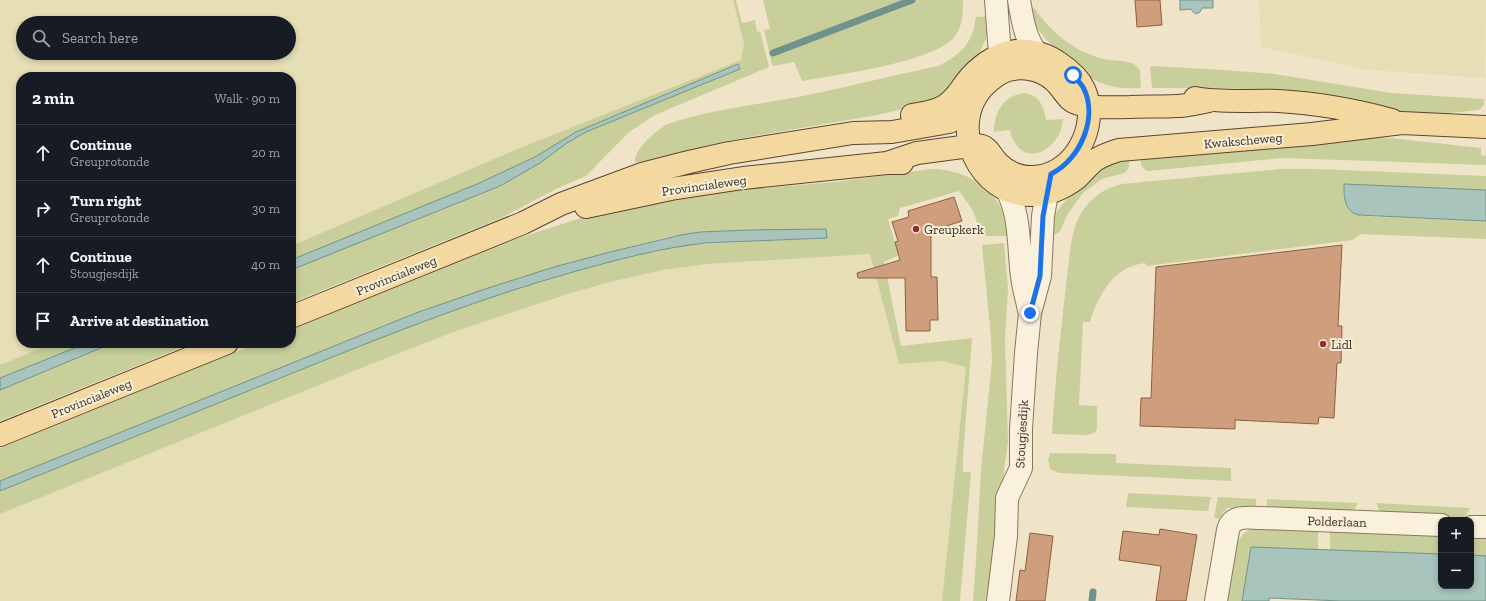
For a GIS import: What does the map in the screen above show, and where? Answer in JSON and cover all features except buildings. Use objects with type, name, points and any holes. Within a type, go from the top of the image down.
[{"type":"main road","points":[[1015,51],[1037,53],[1053,59],[1073,75],[1086,97],[1087,125],[1079,149],[1071,160],[1049,184],[1027,195],[1008,190],[991,180],[974,155],[968,126],[971,106],[980,90],[988,82],[999,65],[1015,51]]},
{"type":"main road","name":"Provincialeweg","points":[[296,315],[523,223],[566,202],[642,174],[730,153],[853,132],[890,120],[930,112],[942,107],[956,96],[980,67],[999,65]]},
{"type":"main road","name":"Kwakscheweg","points":[[999,65],[1003,72],[1016,68],[1042,72],[1053,80],[1069,100],[1078,104],[1086,97],[1093,94],[1176,95],[1209,101],[1278,101],[1335,107],[1402,123]]},
{"type":"main road","name":"Provincialeweg","points":[[853,132],[892,132],[944,123],[960,116],[971,106]]},
{"type":"main road","name":"Kwakscheweg","points":[[1049,184],[1069,183],[1102,156],[1119,150],[1325,133],[1402,123],[1486,127]]},
{"type":"main road","name":"Provincialeweg","points":[[523,223],[626,198],[671,189],[743,178],[887,163],[920,164],[966,160],[974,155],[983,145],[987,148],[999,165],[1017,175],[1031,177],[1049,184]]},
{"type":"main road","name":"Provincialeweg","points":[[0,435],[215,348]]},
{"type":"street","points":[[996,0],[999,65]]},
{"type":"street","points":[[1018,0],[1026,32],[1037,53]]},
{"type":"street","name":"Stougjesdijk","points":[[998,601],[1006,536],[1007,498],[1021,468],[1023,405],[1030,313],[1040,276],[1043,216],[1049,184]]},
{"type":"street","name":"Stougjesdijk","points":[[1008,190],[1017,218],[1022,276],[1030,313]]},
{"type":"street","name":"Polderlaan","points":[[1216,601],[1228,530],[1231,522],[1234,520],[1240,518],[1261,518],[1438,526]]},
{"type":"street","points":[[1474,527],[1486,527]]},
{"type":"shaded area","points":[[0,0],[733,0],[744,44],[741,60],[520,148],[296,244],[296,72],[16,72],[16,348],[42,348],[0,365]]},
{"type":"shaded area","points":[[1259,0],[1486,0],[1485,78],[1369,70],[1261,47]]},
{"type":"shaded area","points":[[870,254],[899,364],[942,361],[966,367],[942,601],[0,601],[0,514],[366,366],[459,330],[531,305],[610,282],[663,270],[707,264]]},
{"type":"green space","points":[[733,0],[736,0],[742,23],[755,20],[757,32],[760,31],[769,67],[655,115],[629,132],[586,176],[554,190],[501,218],[296,301],[296,268],[499,186],[540,163],[567,143],[586,132],[740,69],[738,64],[576,132],[535,157],[477,184],[296,258],[296,244],[520,148],[741,60],[744,44]]},
{"type":"green space","points":[[763,0],[963,0],[963,14],[960,27],[956,35],[946,44],[929,53],[885,66],[802,81],[794,62],[774,66],[772,65],[764,30],[770,29]]},
{"type":"green space","points":[[1032,8],[1035,9],[1057,34],[1083,52],[1104,59],[1134,64],[1140,70],[1141,88],[1111,86],[1101,83],[1084,73],[1062,55],[1042,34],[1032,18]]},
{"type":"green space","points":[[991,16],[988,34],[979,54],[948,90],[931,101],[877,115],[726,141],[635,162],[638,151],[652,135],[668,124],[676,121],[716,111],[808,95],[938,66],[954,57],[969,41],[976,17]]},
{"type":"green space","points":[[1150,67],[1274,74],[1392,93],[1484,99],[1484,105],[1479,110],[1439,114],[1397,111],[1284,91],[1222,88],[1152,88]]},
{"type":"green space","points":[[1025,93],[1038,99],[1044,110],[1046,120],[1063,119],[1058,137],[1050,146],[1043,151],[1036,153],[1023,151],[1017,146],[1010,130],[994,132],[994,125],[998,111],[1011,97]]},
{"type":"green space","points":[[1362,137],[1391,138],[1481,148],[1481,155],[1486,156],[1486,165],[1283,158],[1148,171],[1141,165],[1141,157]]},
{"type":"green space","points":[[1129,158],[1129,166],[1127,171],[1102,179],[1083,193],[1067,215],[1061,230],[1058,233],[1049,235],[1055,214],[1064,202],[1099,171],[1115,161]]},
{"type":"green space","points":[[932,169],[954,172],[974,180],[991,193],[1008,224],[1011,236],[980,236],[973,212],[959,191],[900,208],[898,216],[888,219],[899,255],[884,262],[901,346],[972,338],[963,457],[963,472],[971,472],[960,601],[942,601],[966,367],[942,361],[899,364],[870,254],[707,264],[663,270],[610,282],[571,293],[459,330],[0,514],[0,491],[382,337],[475,302],[520,287],[606,262],[685,245],[827,238],[826,229],[700,232],[675,236],[555,267],[416,313],[0,481],[0,448],[246,348],[296,348],[296,328],[519,238],[590,215],[700,193],[835,182]]},
{"type":"green space","points":[[1280,169],[1317,169],[1486,176],[1486,190],[1344,184],[1344,195],[1350,209],[1358,215],[1363,216],[1486,221],[1486,239],[1360,234],[1353,240],[1146,266],[1145,263],[1136,265],[1117,275],[1111,281],[1100,297],[1090,322],[1083,322],[1079,405],[1097,406],[1097,429],[1095,433],[1087,435],[1052,434],[1058,356],[1071,245],[1074,229],[1080,215],[1092,199],[1109,188],[1122,184]]},
{"type":"green space","points":[[1004,243],[1008,288],[1005,339],[1008,442],[1004,469],[1004,483],[986,601],[973,601],[981,470],[992,361],[982,245]]},
{"type":"green space","points":[[42,348],[75,348],[0,378],[0,365]]},
{"type":"green space","points":[[101,348],[181,348],[0,421],[0,390]]},
{"type":"green space","points":[[1050,453],[1116,454],[1116,463],[1231,468],[1231,481],[1059,473],[1050,469],[1048,460]]},
{"type":"green space","points":[[1128,493],[1211,497],[1208,511],[1126,507]]},
{"type":"green space","points":[[1218,497],[1256,499],[1256,509],[1227,508],[1222,514],[1221,519],[1214,518]]},
{"type":"green space","points":[[1267,499],[1358,503],[1352,513],[1267,509]]},
{"type":"green space","points":[[1376,503],[1470,508],[1466,515],[1462,517],[1381,514]]},
{"type":"green space","points":[[1252,528],[1318,530],[1318,550],[1251,547],[1242,601],[1225,601],[1237,543],[1244,533]]},
{"type":"green space","points":[[1330,530],[1438,535],[1438,554],[1330,550]]},
{"type":"green space","points":[[1474,536],[1486,537],[1486,556],[1474,555]]},
{"type":"water","points":[[1180,0],[1213,0],[1213,8],[1202,8],[1200,12],[1196,14],[1191,9],[1180,10]]},
{"type":"water","points":[[738,64],[740,69],[586,132],[567,143],[540,163],[500,186],[296,268],[296,258],[477,184],[535,157],[576,132]]},
{"type":"water","points":[[1344,184],[1486,190],[1486,221],[1358,215],[1353,213],[1347,207]]},
{"type":"water","points":[[826,229],[827,238],[705,243],[655,251],[512,290],[364,344],[0,491],[0,481],[416,313],[554,267],[610,252],[700,232]]},
{"type":"water","points":[[75,348],[101,348],[0,390],[0,378]]},
{"type":"water","points":[[1251,547],[1438,554],[1438,589],[1474,589],[1474,555],[1486,556],[1486,601],[1341,601],[1269,598],[1269,601],[1242,601]]},
{"type":"waterway","points":[[773,53],[912,0]]},
{"type":"waterway","points":[[1092,601],[1093,592]]},
{"type":"place","name":"Greupkerk","points":[[916,229]]},
{"type":"place","name":"Lidl","points":[[1323,344]]},
{"type":"route","points":[[1030,313],[1040,276],[1043,216],[1051,174],[1065,166],[1071,160],[1079,149],[1087,125],[1088,112],[1084,88],[1073,75]]}]
